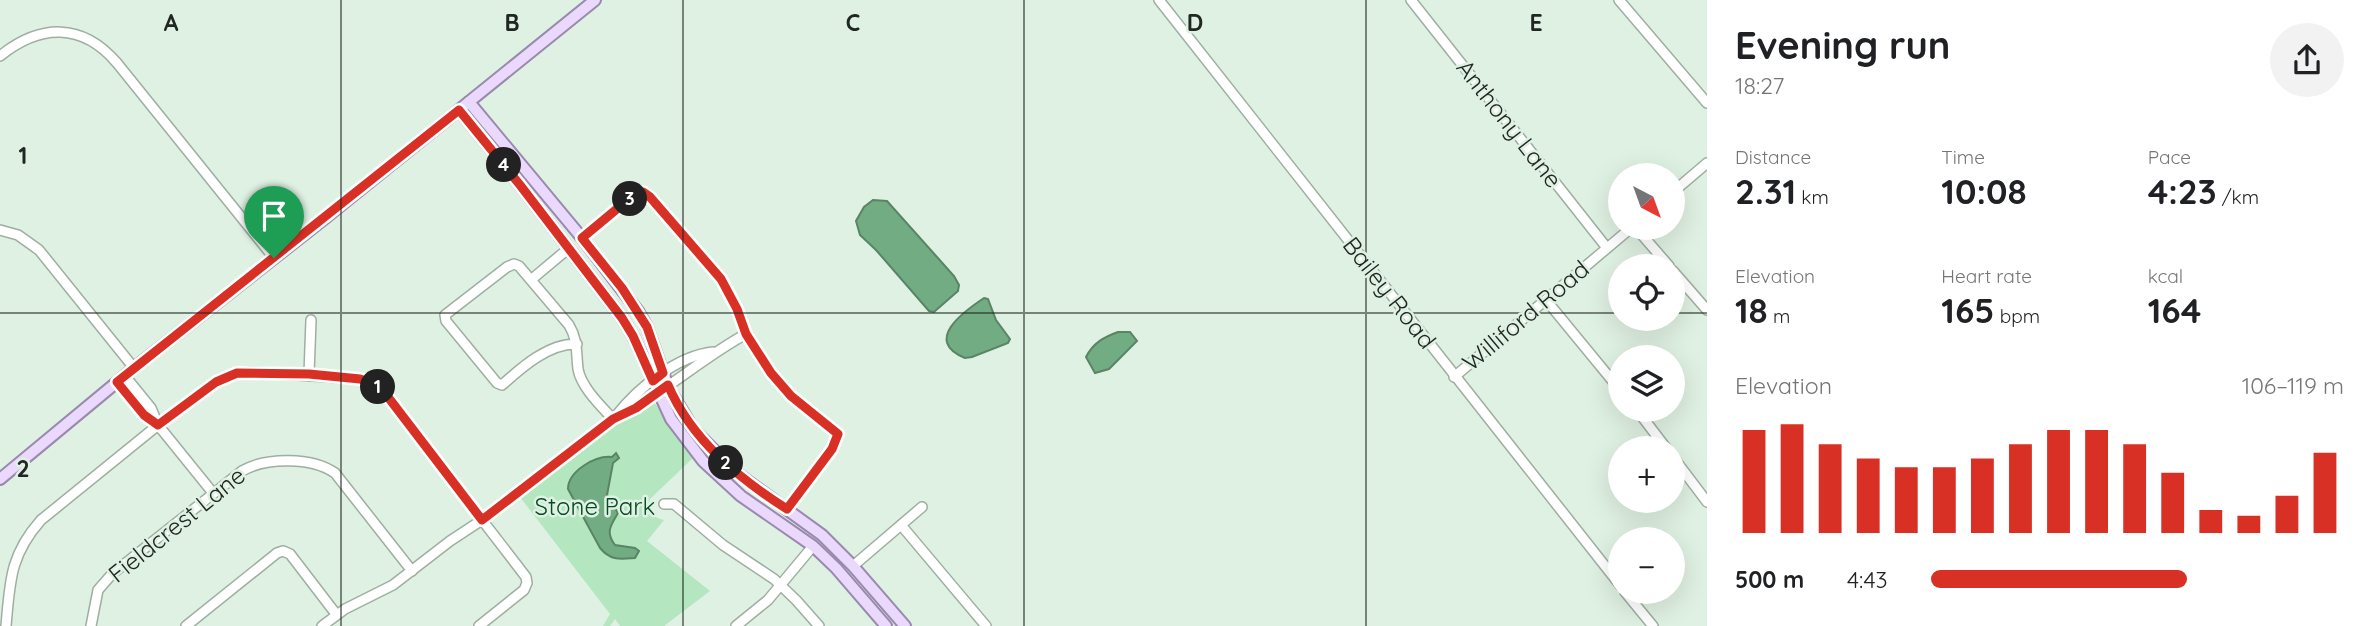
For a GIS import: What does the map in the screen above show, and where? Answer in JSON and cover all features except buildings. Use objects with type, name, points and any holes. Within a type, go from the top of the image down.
[{"type":"main road","points":[[0,478],[595,0]]},
{"type":"main road","points":[[469,102],[622,288],[647,327],[677,405],[694,430],[713,452],[763,494],[822,535],[905,626]]},
{"type":"main road","points":[[459,110],[622,318],[671,419],[703,461],[717,476],[813,546],[836,568],[886,626]]},
{"type":"street","name":"Bailey Road","points":[[1159,0],[1608,570]]},
{"type":"street","name":"Anthony Lane","points":[[1411,0],[1607,248]]},
{"type":"street","points":[[1619,0],[1707,103]]},
{"type":"street","points":[[0,56],[19,41],[36,34],[73,33],[93,41],[117,62],[274,258]]},
{"type":"street","points":[[1685,182],[1707,163]]},
{"type":"street","points":[[582,238],[636,193],[647,194],[721,279],[737,309],[746,334],[771,373],[781,386],[838,434],[832,449],[787,509]]},
{"type":"street","points":[[0,230],[18,235],[39,250],[125,375],[151,408],[158,425],[214,493]]},
{"type":"street","name":"Williford Road","points":[[1454,377],[1618,240]]},
{"type":"street","points":[[1645,240],[1658,254]]},
{"type":"street","points":[[532,279],[569,248]]},
{"type":"street","points":[[577,344],[557,347],[526,365],[502,385],[491,378],[446,321],[445,316],[507,267],[514,264],[519,266],[569,325],[575,335],[577,344],[578,370],[582,379],[613,419]]},
{"type":"street","points":[[1685,285],[1707,310]]},
{"type":"street","points":[[1546,300],[1608,375]]},
{"type":"street","points":[[309,374],[311,320]]},
{"type":"street","points":[[613,419],[628,401],[663,373],[699,354],[713,352],[746,334]]},
{"type":"street","points":[[322,626],[336,614],[393,585],[613,419],[636,408],[704,363],[713,352]]},
{"type":"street","points":[[6,626],[11,574],[18,553],[41,520],[158,425],[216,382],[228,376],[249,372],[360,379],[375,384],[388,397],[523,572],[527,583],[520,593],[479,626]]},
{"type":"street","points":[[1646,422],[1657,436]]},
{"type":"street","name":"Fieldcrest Lane","points":[[91,626],[98,590],[111,574],[254,464],[269,461],[325,466],[335,473],[412,570]]},
{"type":"street","points":[[1685,473],[1707,502]]},
{"type":"street","points":[[664,504],[674,504],[713,538],[780,585],[819,626]]},
{"type":"street","points":[[853,566],[922,507]]},
{"type":"street","points":[[901,525],[986,626]]},
{"type":"street","points":[[736,626],[768,600],[813,546]]},
{"type":"street","points":[[186,626],[283,551],[290,554],[336,614]]},
{"type":"street","points":[[1635,604],[1653,626]]},
{"type":"green space","name":"Stone Park","points":[[653,401],[694,457],[650,499],[649,507],[652,513],[664,520],[647,541],[710,591],[664,626],[620,626],[615,619],[610,626],[603,626],[610,614],[520,497],[618,420]]},
{"type":"shaded area","points":[[873,200],[887,201],[959,285],[958,291],[934,312],[929,311],[860,235],[856,221],[864,207]]},
{"type":"shaded area","points":[[984,298],[988,299],[996,320],[1010,339],[1008,343],[965,358],[953,351],[947,343],[947,335],[966,311]]},
{"type":"shaded area","points":[[1118,332],[1130,332],[1137,341],[1109,369],[1095,373],[1086,357],[1099,341]]},
{"type":"shaded area","points":[[616,453],[619,458],[613,463],[607,495],[618,513],[611,525],[610,536],[615,545],[639,551],[635,558],[616,558],[600,548],[568,489],[569,482],[578,470]]},
{"type":"route","points":[[459,110],[622,318],[653,381],[663,373],[647,327],[622,288],[582,238],[639,192],[650,197],[721,279],[737,309],[746,334],[781,386],[836,432],[838,438],[787,509],[763,494],[713,452],[677,405],[668,385],[636,408],[613,419],[482,520],[382,390],[375,384],[360,379],[309,374],[237,373],[216,382],[158,425],[144,415],[117,382],[274,258],[459,110]]}]
